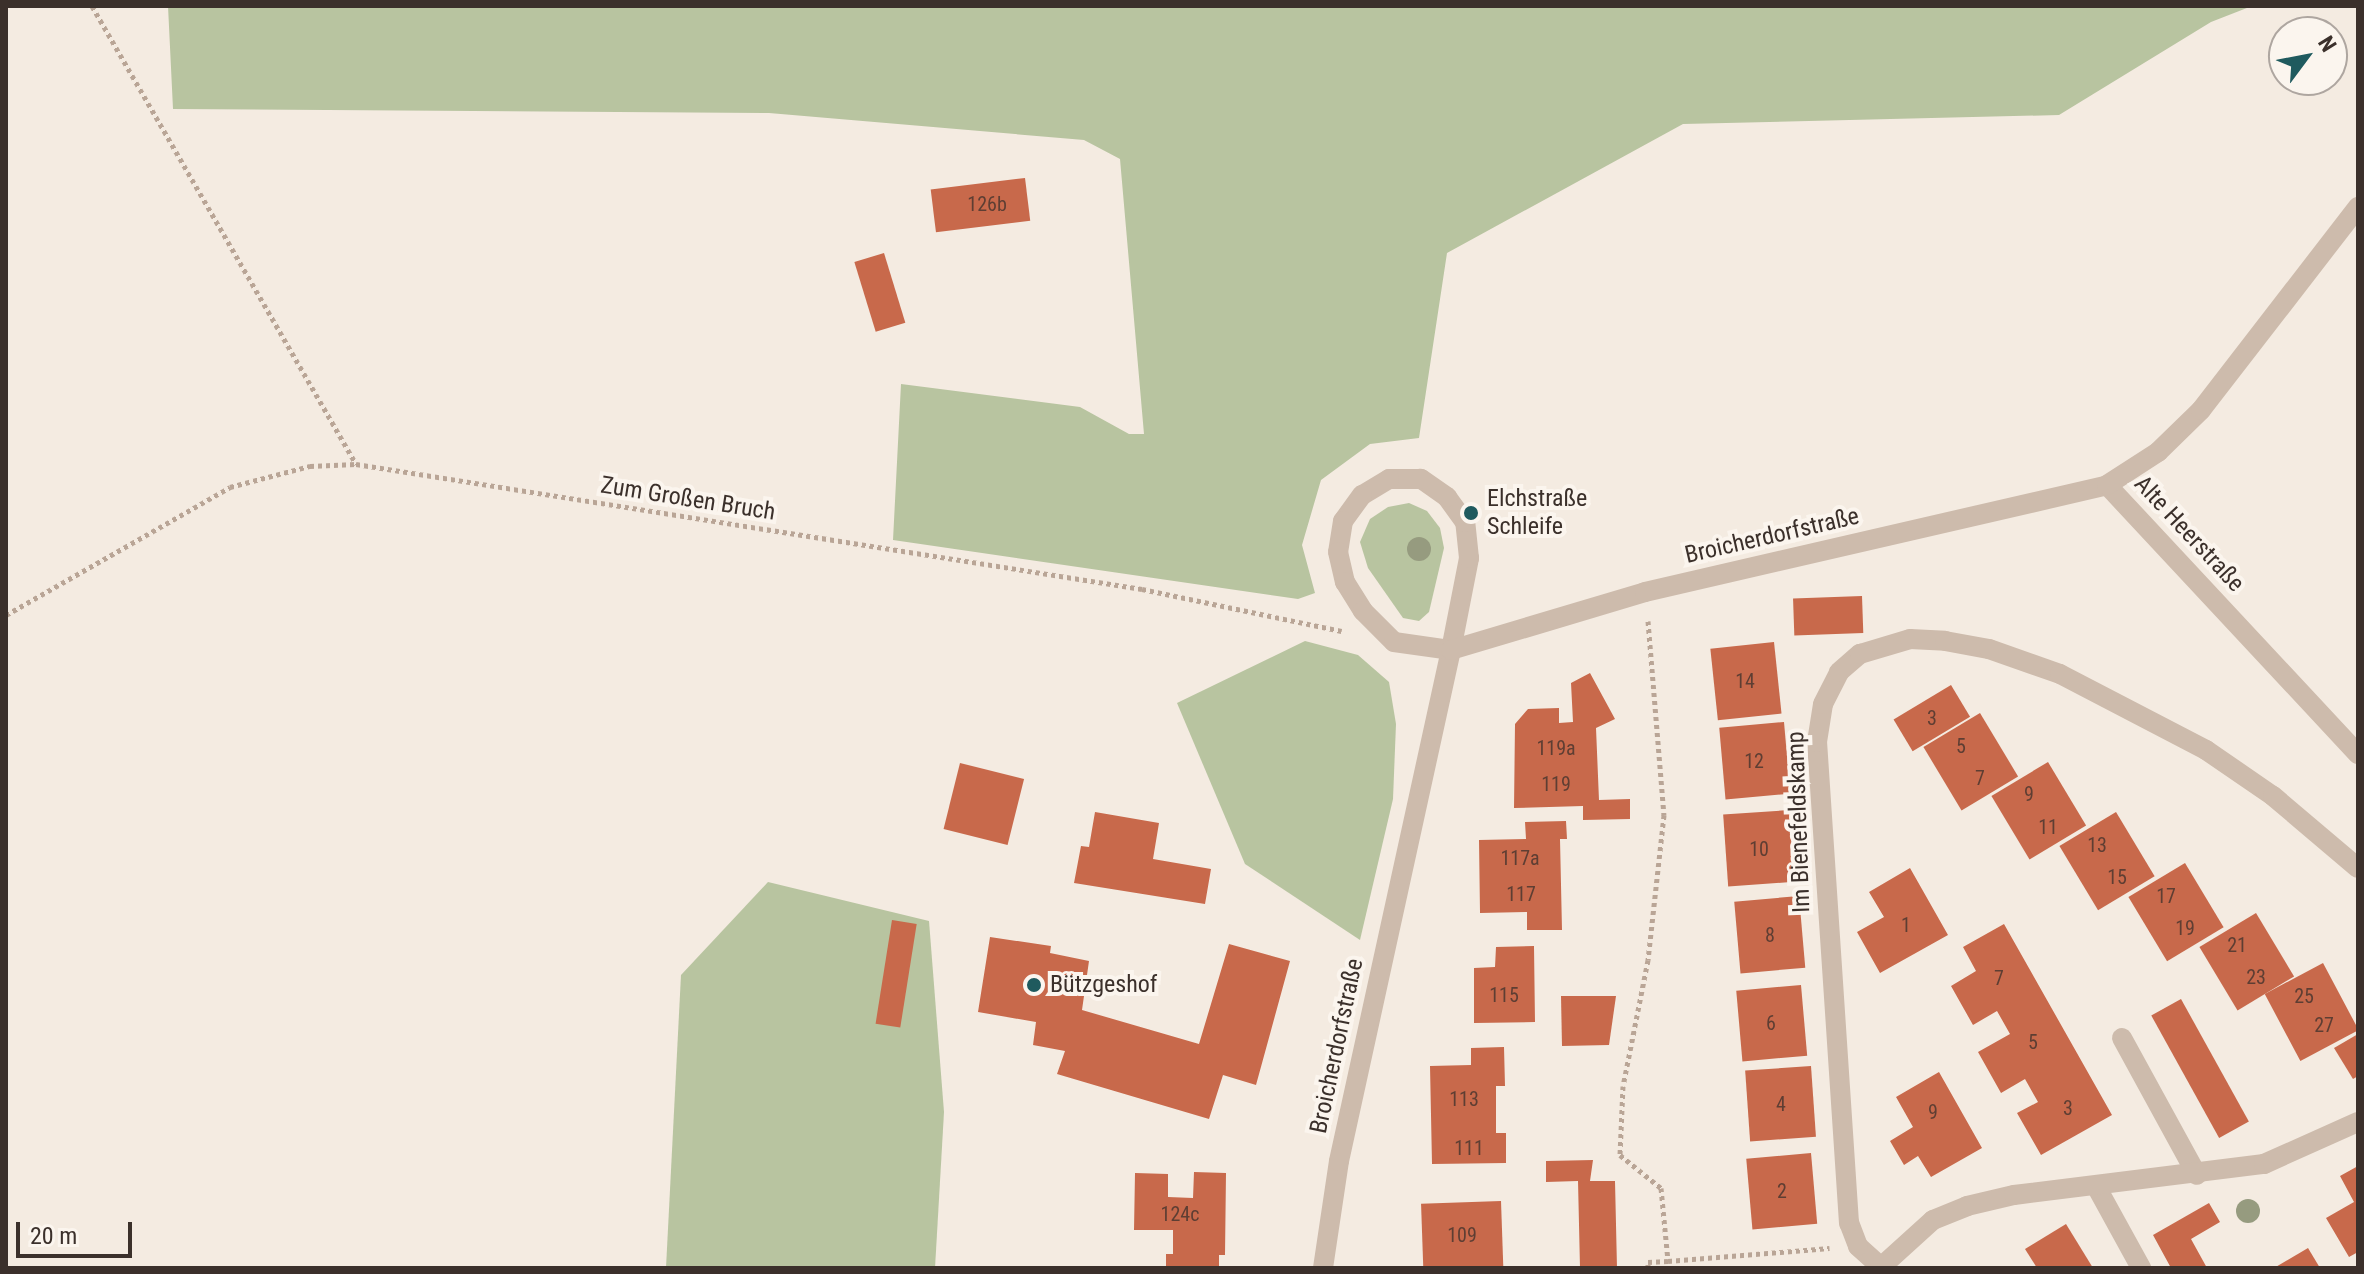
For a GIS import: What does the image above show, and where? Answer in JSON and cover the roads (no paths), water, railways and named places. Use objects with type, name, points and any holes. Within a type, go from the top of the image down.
[{"type":"street","name":"Alte Heerstraße","points":[[2358,207],[2201,410],[2158,452],[2107,485],[2358,754]]},
{"type":"street","name":"Broicherdorfstraße","points":[[1323,1268],[1339,1161],[1451,650],[1469,558],[1465,522],[1447,497],[1421,479],[1389,479],[1362,495],[1343,521],[1338,552],[1345,582],[1363,611],[1394,642],[1451,650],[1645,592],[2107,485]]},
{"type":"street","name":"Im Bienefeldskamp","points":[[1880,1267],[1858,1246],[1849,1223],[1817,742],[1823,704],[1839,672],[1860,654],[1910,639],[1945,641],[1989,649],[2060,674],[2206,750],[2273,796],[2358,868]]},
{"type":"street","points":[[2122,1038],[2197,1175]]},
{"type":"street","points":[[1880,1267],[1933,1220],[1967,1206],[2096,1186],[2197,1175],[2282,1159],[2358,1122]]},
{"type":"street","points":[[2096,1186],[2141,1268]]},
{"type":"place","name":"Elchstraße Schleife","points":[[1471,513]]},
{"type":"place","name":"Bützgeshof","points":[[1034,985]]}]
